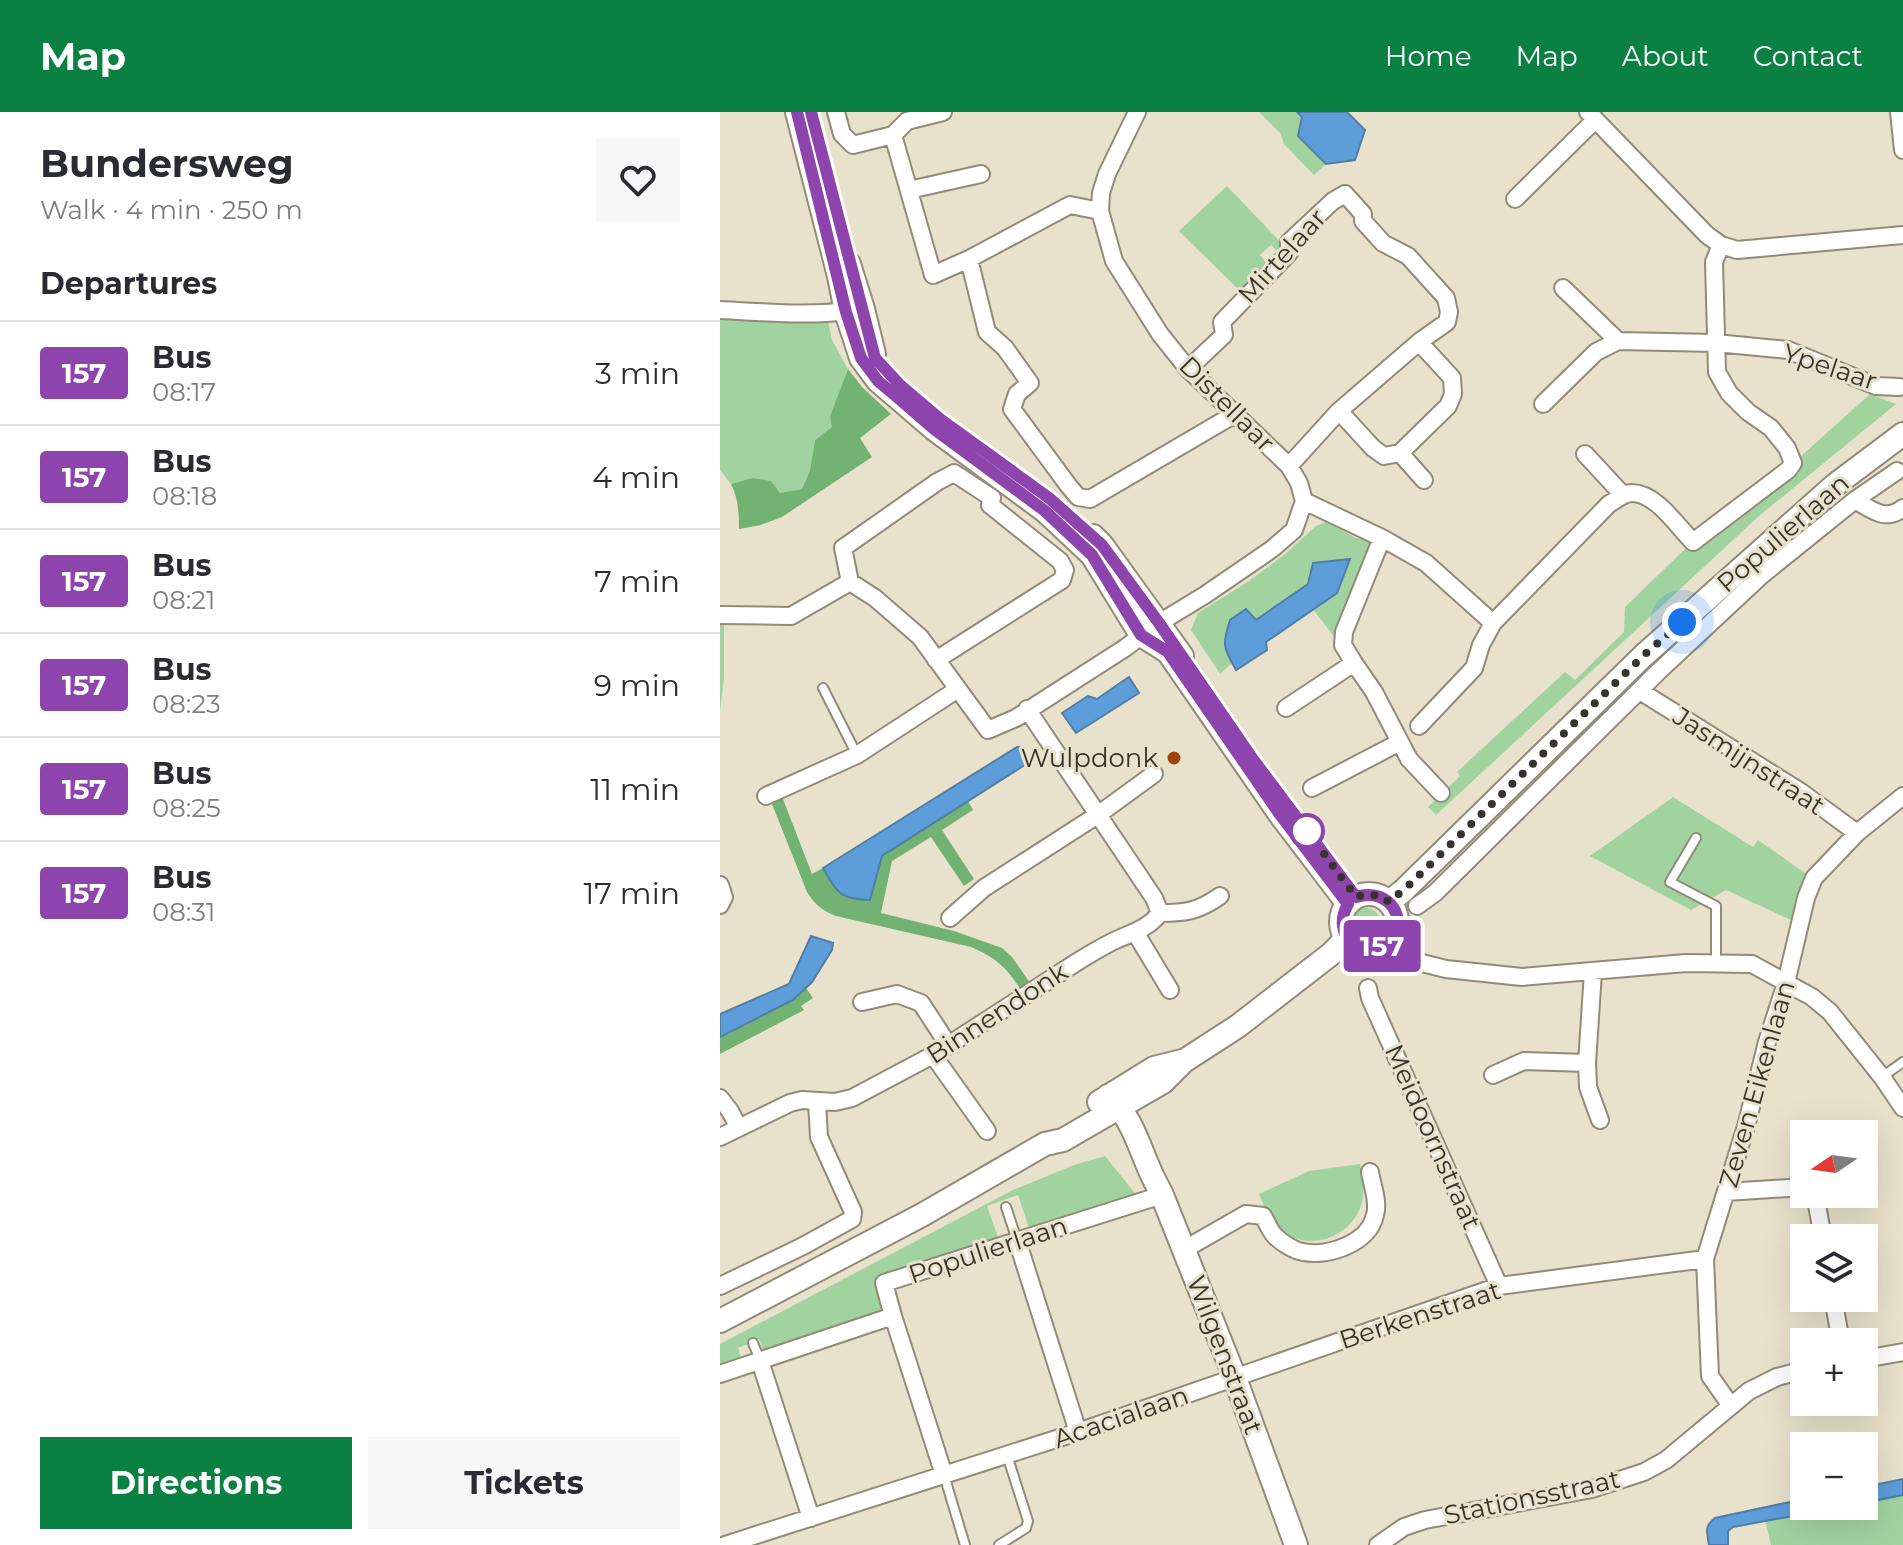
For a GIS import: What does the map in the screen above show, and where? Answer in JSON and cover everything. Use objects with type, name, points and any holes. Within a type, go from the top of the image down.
[{"type":"street","points":[[797,112],[855,310]]},
{"type":"street","points":[[811,112],[852,272],[861,358],[878,381],[934,429],[1045,511],[1092,555],[1168,652],[1279,813],[1352,900]]},
{"type":"street","points":[[836,112],[842,134],[853,145],[893,135],[907,121],[943,112]]},
{"type":"street","name":"Distellaar","points":[[1137,112],[1101,193],[1100,211],[1114,261],[1160,334],[1188,369],[1289,466],[1299,483],[1304,501]]},
{"type":"street","points":[[1899,112],[1903,150]]},
{"type":"street","points":[[1515,199],[1592,116],[1707,235],[1721,245],[1737,250],[1903,235]]},
{"type":"street","points":[[893,135],[933,275],[1070,205],[1100,211]]},
{"type":"street","points":[[909,190],[981,174]]},
{"type":"street","name":"Mirtelaar","points":[[1188,369],[1224,335],[1222,322],[1289,253],[1289,242],[1333,201],[1345,194],[1383,243],[1408,256],[1446,298],[1449,312],[1447,322],[1339,411],[1289,466]]},
{"type":"street","points":[[1419,726],[1474,668],[1481,645],[1493,623],[1609,504],[1632,493],[1650,496],[1693,542],[1793,463],[1787,448],[1771,428],[1748,412],[1729,393],[1717,372],[1714,262],[1721,245]]},
{"type":"street","points":[[969,259],[987,332],[1005,348],[1030,383],[1017,394],[1012,409],[1078,497],[1090,499],[1235,414]]},
{"type":"street","points":[[1543,404],[1596,352],[1618,341],[1563,288]]},
{"type":"street","points":[[720,310],[797,313],[855,310]]},
{"type":"street","name":"Ypelaar","points":[[1618,341],[1716,343],[1788,350],[1876,386],[1899,387]]},
{"type":"street","points":[[1339,411],[1384,456],[1400,453],[1448,406],[1453,394],[1452,378],[1419,342]]},
{"type":"street","name":"Populierlaan","points":[[1389,902],[1643,656],[1835,485],[1903,434]]},
{"type":"street","points":[[1400,453],[1424,480]]},
{"type":"street","points":[[1585,454],[1623,495]]},
{"type":"street","name":"Populierlaan","points":[[1417,906],[1435,893],[1659,671],[1762,575],[1855,500],[1897,471]]},
{"type":"street","points":[[936,660],[1062,580],[1065,570],[1060,561],[990,505],[992,498],[954,473],[843,548],[850,582],[875,598],[920,637],[936,660],[988,730],[1016,718],[1272,549],[1294,530],[1304,501],[1426,563],[1493,623]]},
{"type":"street","points":[[1855,500],[1879,515],[1889,515],[1903,508]]},
{"type":"street","points":[[1382,538],[1344,632],[1343,645],[1374,692],[1409,759],[1441,793]]},
{"type":"street","points":[[720,615],[791,616],[850,582]]},
{"type":"street","points":[[1286,708],[1354,663]]},
{"type":"street","points":[[766,796],[857,755],[958,689]]},
{"type":"street","name":"Jasmijnstraat","points":[[1640,691],[1801,792],[1857,833]]},
{"type":"street","points":[[1027,709],[1154,898],[1160,913],[1202,908],[1220,896]]},
{"type":"street","points":[[1312,788],[1400,742]]},
{"type":"street","points":[[950,918],[984,888],[1099,814],[1154,774]]},
{"type":"street","name":"Zeven Eikenlaan","points":[[1731,1406],[1710,1376],[1705,1259],[1747,1123],[1806,898],[1814,878],[1857,833],[1903,796]]},
{"type":"street","points":[[720,885],[724,897],[720,905]]},
{"type":"street","points":[[1374,894],[1389,902],[1397,918],[1394,935],[1388,942],[1372,949],[1354,945],[1347,938],[1341,921],[1343,912],[1352,900],[1374,894]]},
{"type":"street","name":"Binnendonk","points":[[720,1137],[790,1103],[802,1100],[835,1102],[852,1098],[949,1046],[1077,962],[1154,921],[1160,913]]},
{"type":"street","points":[[1135,932],[1170,990]]},
{"type":"street","name":"Populierlaan","points":[[720,1321],[922,1215],[1045,1144],[1063,1140],[1113,1105],[1163,1082],[1184,1061],[1225,1036],[1347,938]]},
{"type":"street","points":[[1388,942],[1418,962],[1446,969],[1522,977],[1686,963],[1752,964],[1812,997],[1830,1012],[1903,1108]]},
{"type":"street","points":[[1593,972],[1588,1087],[1600,1120]]},
{"type":"street","name":"Meidoornstraat","points":[[1368,988],[1499,1286]]},
{"type":"street","points":[[862,1002],[897,994],[921,1003],[949,1046]]},
{"type":"street","points":[[933,1055],[987,1131]]},
{"type":"street","points":[[1493,1075],[1524,1061],[1587,1063]]},
{"type":"street","points":[[720,1098],[739,1128]]},
{"type":"street","points":[[720,1286],[852,1219],[853,1212],[819,1137],[817,1102]]},
{"type":"street","name":"Wilgenstraat","points":[[1113,1105],[1139,1139],[1148,1168],[1185,1249],[1296,1545]]},
{"type":"street","points":[[1185,1249],[1246,1214],[1263,1216],[1275,1237],[1300,1252],[1320,1253],[1340,1249],[1361,1236],[1374,1220],[1377,1210],[1370,1172]]},
{"type":"street","points":[[1726,1192],[1790,1188]]},
{"type":"street","name":"Populierlaan","points":[[720,1374],[893,1316],[884,1283],[1162,1195]]},
{"type":"street","points":[[1017,1240],[1078,1432]]},
{"type":"street","name":"Berkenstraat","points":[[1235,1378],[1499,1286],[1705,1259]]},
{"type":"street","points":[[893,1316],[944,1475]]},
{"type":"street","points":[[1878,1356],[1903,1352]]},
{"type":"street","points":[[760,1361],[811,1518]]},
{"type":"street","name":"Stationsstraat","points":[[1378,1545],[1404,1527],[1425,1520],[1592,1489],[1644,1472],[1666,1460],[1749,1391],[1790,1374]]},
{"type":"street","name":"Acacialaan","points":[[728,1545],[1235,1378]]},
{"type":"lane","points":[[823,688],[857,755]]},
{"type":"lane","points":[[1696,838],[1670,882],[1716,906],[1716,964]]},
{"type":"lane","points":[[1882,1077],[1903,1062]]},
{"type":"lane","points":[[1006,1207],[1017,1240]]},
{"type":"lane","points":[[753,1343],[760,1361]]},
{"type":"lane","points":[[999,1545],[1026,1528],[1028,1521],[1006,1455]]},
{"type":"lane","points":[[944,1475],[965,1545]]},
{"type":"green space","points":[[1259,112],[1297,112],[1302,117],[1298,136],[1326,164],[1314,175]]},
{"type":"green space","points":[[1227,186],[1285,247],[1279,253],[1271,245],[1260,255],[1268,265],[1240,291],[1179,231]]},
{"type":"green space","points":[[720,315],[828,321],[832,340],[848,369],[830,416],[833,427],[815,440],[810,470],[802,489],[780,493],[752,478],[731,484],[720,470]]},
{"type":"green space","points":[[848,369],[891,414],[860,438],[872,457],[782,517],[739,529],[738,505],[731,484],[752,478],[771,481],[780,493],[802,489],[810,470],[815,440],[832,427],[830,416]]},
{"type":"green space","points":[[1870,394],[1896,404],[1759,516],[1436,815],[1428,807],[1460,776],[1457,772],[1565,672],[1575,680],[1624,632],[1625,607],[1687,547],[1714,539],[1729,526],[1729,517]]},
{"type":"green space","points":[[1326,522],[1356,538],[1374,542],[1335,638],[1313,609],[1337,593],[1308,584],[1256,620],[1246,609],[1226,652],[1232,663],[1220,674],[1191,630],[1198,613],[1249,581],[1316,526]]},
{"type":"green space","points":[[720,621],[724,621],[724,678],[720,711]]},
{"type":"green space","points":[[781,794],[812,874],[823,868],[841,893],[860,900],[870,900],[882,856],[968,801],[973,810],[942,830],[974,879],[964,886],[931,837],[892,861],[881,913],[954,931],[1002,948],[1033,987],[1023,993],[1001,965],[971,947],[836,916],[820,907],[807,892],[770,799]]},
{"type":"green space","points":[[1673,797],[1753,847],[1758,840],[1809,876],[1796,895],[1791,920],[1726,890],[1691,910],[1590,856]]},
{"type":"green space","points":[[1366,908],[1376,912],[1380,922],[1376,932],[1366,936],[1356,932],[1352,922],[1356,912]]},
{"type":"green space","points":[[806,988],[813,998],[801,1006],[804,1010],[720,1054],[720,1037],[793,1000]]},
{"type":"green space","points":[[1105,1156],[1138,1197],[1030,1231],[1018,1195],[987,1206],[999,1240],[884,1277],[888,1311],[765,1356],[759,1339],[738,1348],[743,1363],[720,1370],[720,1344],[1013,1190]]},
{"type":"green space","points":[[1360,1164],[1362,1202],[1357,1215],[1339,1233],[1314,1241],[1301,1240],[1277,1227],[1266,1212],[1259,1194],[1309,1171]]},
{"type":"green space","points":[[1903,1495],[1903,1545],[1771,1545],[1765,1520],[1790,1516],[1790,1520],[1878,1520],[1878,1500]]},
{"type":"water","points":[[1297,112],[1347,112],[1365,130],[1355,160],[1326,164],[1298,136],[1302,117]]},
{"type":"water","points":[[1350,559],[1337,593],[1266,642],[1267,650],[1236,670],[1225,646],[1230,620],[1246,609],[1256,620],[1308,584],[1313,563]]},
{"type":"water","points":[[1129,677],[1139,693],[1076,733],[1062,713],[1088,696],[1097,699]]},
{"type":"water","points":[[1021,747],[1031,761],[882,856],[870,900],[845,896],[836,889],[823,868]]},
{"type":"water","points":[[811,936],[833,943],[832,950],[812,982],[793,1000],[720,1037],[720,1014],[789,984]]},
{"type":"water","points":[[1903,1479],[1903,1495],[1878,1500],[1878,1484]]},
{"type":"water","points":[[1790,1502],[1790,1516],[1733,1527],[1728,1531],[1728,1545],[1709,1545],[1708,1527],[1715,1518]]},
{"type":"bus line","name":"157","points":[[797,112],[846,312],[861,358],[878,381],[934,429],[1045,511],[1092,555],[1141,635],[1168,652],[1279,813],[1348,904],[1341,921],[1347,938],[1362,949],[1380,947],[1388,942],[1394,935],[1397,918],[1389,902],[1374,894],[1356,897],[1252,758],[1102,545],[1049,498],[940,419],[900,385],[875,358],[811,112]]},
{"type":"place","name":"Wulpdonk","points":[[1174,758]]},
{"type":"route","points":[[1307,831],[1356,897],[1374,894],[1389,902],[1682,622]]}]
